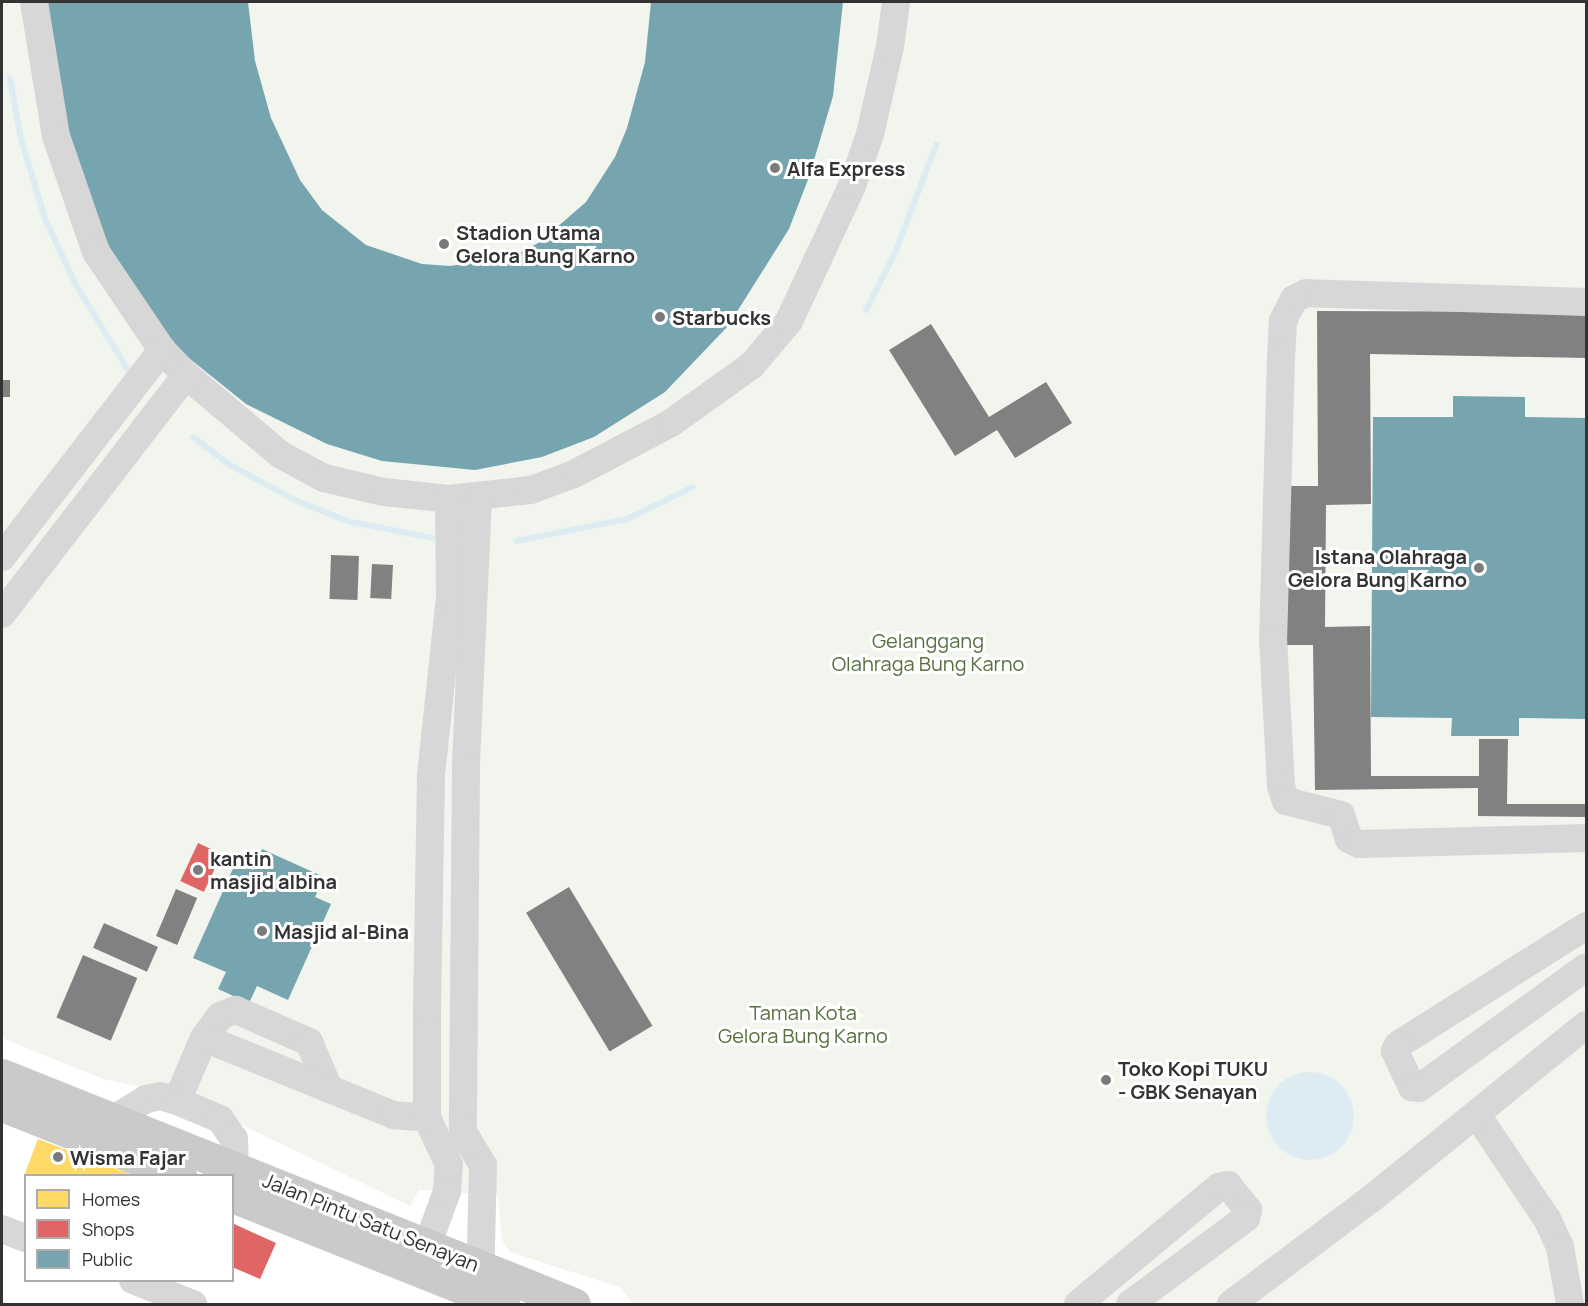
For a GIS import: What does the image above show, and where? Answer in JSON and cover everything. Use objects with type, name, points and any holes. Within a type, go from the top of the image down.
[{"type":"main road","name":"Jalan Pintu Satu Senayan","points":[[2,1075],[113,1119],[219,1174]]},
{"type":"main road","points":[[2,1105],[175,1174]]},
{"type":"main road","name":"Jalan Pintu Satu Senayan","points":[[234,1182],[423,1258],[486,1293],[574,1305]]},
{"type":"lane","points":[[34,2],[56,136],[96,252],[162,350],[186,375],[281,455],[324,478],[384,492],[448,499],[478,498],[531,490],[574,474],[671,423],[752,365],[789,321],[852,186],[870,134],[890,47],[896,2]]},
{"type":"lane","points":[[1587,302],[1306,293],[1294,299],[1283,321],[1273,638],[1281,786],[1286,801],[1341,815],[1348,839],[1359,844],[1587,838]]},
{"type":"lane","points":[[2,557],[162,350]]},
{"type":"lane","points":[[2,614],[186,375]]},
{"type":"lane","points":[[105,423],[130,448]]},
{"type":"lane","points":[[423,1258],[447,1191],[449,1166],[427,1118],[431,775],[478,498]]},
{"type":"lane","points":[[448,499],[463,596],[466,767],[463,1132],[483,1165],[486,1293]]},
{"type":"lane","points":[[431,775],[466,767]]},
{"type":"lane","points":[[1587,926],[1398,1045],[1395,1051],[1412,1087],[1419,1088],[1587,967]]},
{"type":"lane","points":[[177,1101],[204,1038],[220,1016],[236,1010],[309,1042],[329,1089]]},
{"type":"lane","points":[[1231,1305],[1477,1115],[1587,1025]]},
{"type":"lane","points":[[204,1038],[394,1115],[427,1118]]},
{"type":"lane","points":[[113,1119],[146,1099],[160,1096],[220,1119],[234,1139],[234,1182]]},
{"type":"lane","points":[[1477,1115],[1547,1219],[1560,1247],[1570,1305]]},
{"type":"lane","points":[[1078,1305],[1219,1187],[1228,1185],[1248,1210],[1246,1218],[1139,1302],[1119,1271]]},
{"type":"lane","points":[[2,1228],[24,1237]]},
{"type":"lane","points":[[136,1282],[193,1305]]},
{"type":"green space","name":"Gelanggang Olahraga Bung Karno","points":[[2,2],[1586,2],[1586,1304],[634,1304],[619,1287],[510,1252],[502,1240],[498,1195],[419,1190],[410,1206],[180,1095],[103,1079],[2,1038]]},
{"type":"shaded area","points":[[1301,1072],[1319,1072],[1335,1079],[1347,1091],[1354,1107],[1354,1125],[1347,1141],[1335,1153],[1319,1160],[1301,1160],[1285,1153],[1273,1141],[1266,1125],[1266,1107],[1273,1091],[1285,1079]]},
{"type":"building: Homes","name":"Wisma Fajar","points":[[38,1139],[129,1174],[25,1174]]},
{"type":"building: Shops","points":[[198,843],[222,854],[204,892],[180,881]]},
{"type":"building: Shops","points":[[234,1224],[276,1243],[260,1279],[234,1268]]},
{"type":"building: Public","name":"Stadion Utama Gelora Bung Karno","points":[[45,2],[248,2],[255,61],[271,118],[300,180],[322,210],[366,245],[422,264],[450,266],[512,257],[540,242],[586,202],[615,157],[627,128],[645,62],[651,2],[843,2],[833,96],[809,177],[789,229],[728,326],[665,392],[594,437],[542,457],[475,470],[382,461],[327,444],[246,404],[179,350],[142,305],[114,257],[80,182],[52,69]]},
{"type":"building: Public","name":"Istana Olahraga Gelora Bung Karno","points":[[1453,396],[1525,397],[1525,417],[1586,418],[1586,719],[1519,718],[1519,736],[1451,736],[1452,718],[1371,717],[1373,417],[1453,417]]},
{"type":"building: Public","name":"Masjid al-Bina","points":[[262,849],[324,877],[315,897],[331,904],[288,1000],[257,986],[249,1003],[218,989],[226,972],[193,958],[236,862],[253,870]]},
{"type":"building: Other","points":[[1317,311],[1586,312],[1586,358],[1370,354],[1371,504],[1326,505],[1325,627],[1370,626],[1371,776],[1479,776],[1479,739],[1508,739],[1507,804],[1586,804],[1586,817],[1478,816],[1478,788],[1315,790],[1313,645],[1285,645],[1287,486],[1318,486]]},
{"type":"building: Other","points":[[931,324],[989,417],[1046,382],[1072,423],[1015,458],[997,430],[955,456],[889,350]]},
{"type":"building: Other","points":[[2,380],[10,380],[10,397],[2,397]]},
{"type":"building: Other","points":[[331,555],[359,556],[357,600],[329,599]]},
{"type":"building: Other","points":[[372,564],[393,565],[391,599],[370,598]]},
{"type":"building: Other","points":[[569,887],[652,1026],[610,1052],[526,913]]},
{"type":"building: Other","points":[[176,889],[197,898],[177,945],[156,936]]},
{"type":"building: Other","points":[[104,923],[158,947],[147,972],[93,948]]},
{"type":"building: Other","points":[[83,955],[137,978],[111,1041],[56,1018]]},
{"type":"waterway","points":[[10,79],[21,139],[45,219],[75,283],[131,375]]},
{"type":"waterway","points":[[866,310],[895,253],[936,145]]},
{"type":"waterway","points":[[193,437],[230,465],[297,501],[347,521],[432,538]]},
{"type":"waterway","points":[[516,541],[627,519],[693,487]]},
{"type":"place","name":"Alfa Express","points":[[775,168]]},
{"type":"place","name":"Stadion Utama Gelora Bung Karno","points":[[444,244]]},
{"type":"place","name":"Starbucks","points":[[660,317]]},
{"type":"place","name":"Istana Olahraga Gelora Bung Karno","points":[[1479,568]]},
{"type":"place","name":"kantin masjid albina","points":[[198,870]]},
{"type":"place","name":"Masjid al-Bina","points":[[262,931]]},
{"type":"place","name":"Toko Kopi TUKU - GBK Senayan","points":[[1106,1080]]},
{"type":"place","name":"Wisma Fajar","points":[[58,1157]]},
{"type":"park label","name":"Taman Kota Gelora Bung Karno","points":[[803,1024]]}]
